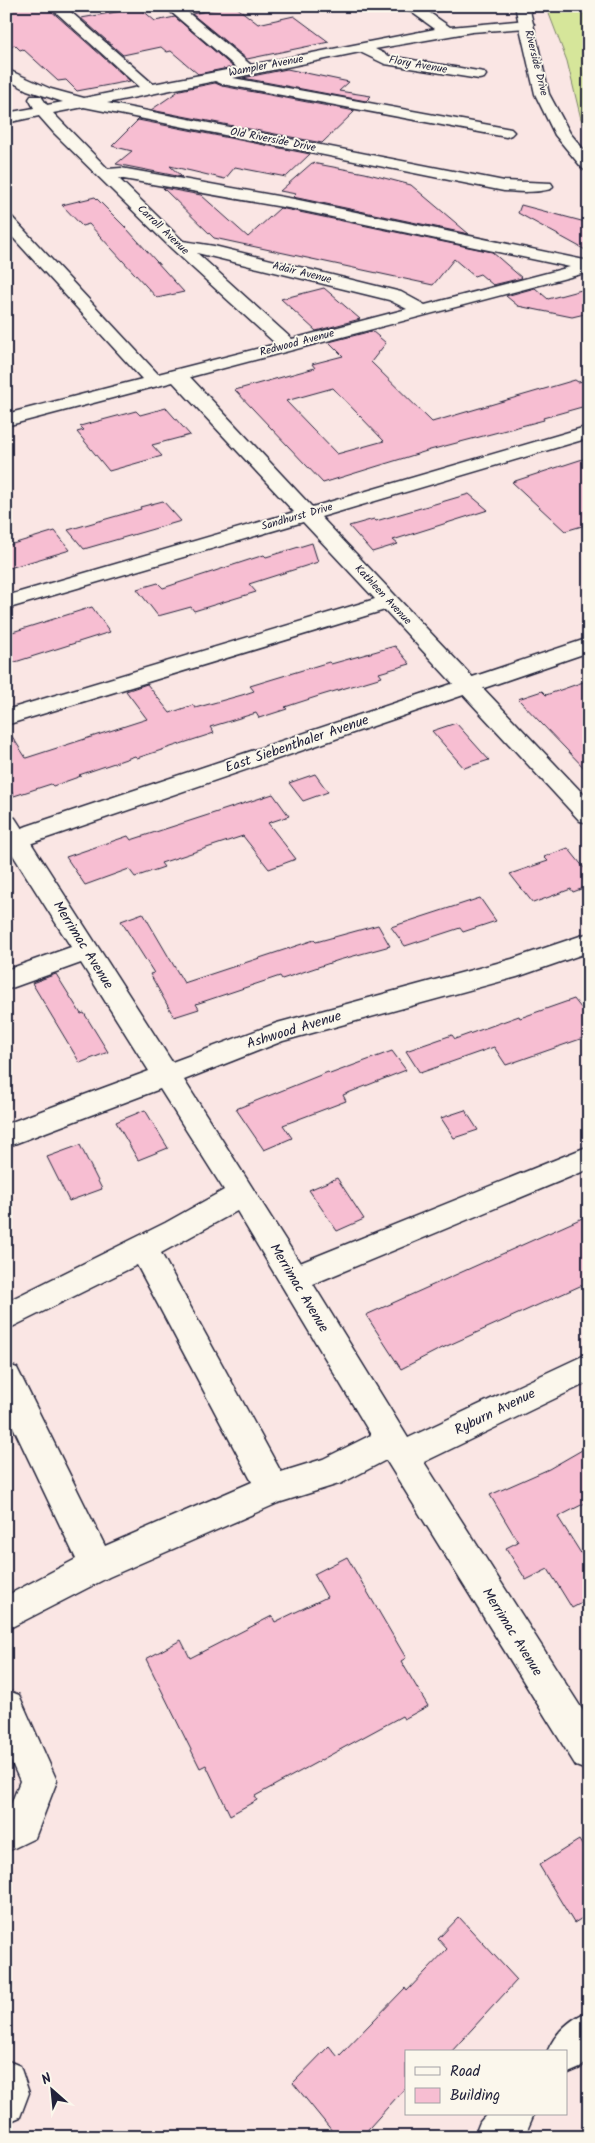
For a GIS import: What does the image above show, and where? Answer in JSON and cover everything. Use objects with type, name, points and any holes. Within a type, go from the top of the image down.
[{"type":"street","points":[[56,6],[151,90]]},
{"type":"street","points":[[171,6],[248,70]]},
{"type":"street","points":[[410,6],[447,31]]},
{"type":"street","name":"Riverside Drive","points":[[522,6],[542,94],[563,135],[589,166]]},
{"type":"street","name":"Wampler Avenue","points":[[6,118],[447,31],[527,24]]},
{"type":"street","name":"Flory Avenue","points":[[360,47],[385,60],[479,75]]},
{"type":"street","name":"Old Riverside Drive","points":[[6,73],[23,83],[83,104],[118,108],[504,186],[530,188],[545,186]]},
{"type":"street","points":[[208,78],[506,132]]},
{"type":"street","name":"Carroll Avenue","points":[[23,83],[39,102],[43,111],[60,130],[178,245],[288,345]]},
{"type":"street","points":[[105,174],[121,173],[294,204],[589,266]]},
{"type":"street","points":[[6,220],[154,381]]},
{"type":"street","name":"Adair Avenue","points":[[178,245],[214,251],[394,296],[422,310]]},
{"type":"street","name":"Redwood Avenue","points":[[10,413],[154,381],[589,266]]},
{"type":"street","name":"Kathleen Avenue","points":[[177,375],[589,815]]},
{"type":"street","name":"Sandhurst Drive","points":[[6,603],[589,432]]},
{"type":"street","points":[[6,718],[389,602]]},
{"type":"street","name":"East Siebenthaler Avenue","points":[[10,836],[468,687],[589,645]]},
{"type":"street","name":"Merrimac Avenue","points":[[10,836],[87,951],[242,1194],[397,1449],[589,1753]]},
{"type":"street","name":"Ashwood Avenue","points":[[6,1136],[277,1033],[517,967],[589,942]]},
{"type":"street","points":[[6,980],[87,951]]},
{"type":"street","points":[[293,1279],[589,1157]]},
{"type":"street","points":[[6,1316],[143,1248],[242,1194]]},
{"type":"street","points":[[143,1248],[273,1489]]},
{"type":"street","name":"Ryburn Avenue","points":[[6,1614],[97,1566],[273,1489],[397,1449],[589,1367]]},
{"type":"street","points":[[6,1378],[97,1566]]},
{"type":"street","points":[[6,1708],[40,1781],[22,1825],[6,1833]]},
{"type":"street","points":[[568,2052],[589,2031]]},
{"type":"street","points":[[6,2080],[9,2093],[6,2103]]},
{"type":"street","points":[[495,2137],[512,2116]]},
{"type":"green space","points":[[546,6],[589,6],[589,132],[581,119],[567,61]]},
{"type":"building","points":[[6,6],[48,8],[130,81],[77,91],[66,80],[58,81],[23,49],[20,50],[15,45],[6,47]]},
{"type":"building","points":[[235,6],[258,24],[294,16],[329,42],[247,59],[192,14]]},
{"type":"building","points":[[140,8],[155,21],[175,17],[233,67],[198,74],[171,51],[167,52],[161,47],[123,55],[81,18]]},
{"type":"building","points":[[287,69],[349,82],[339,91],[371,96],[366,101],[243,78]]},
{"type":"building","points":[[215,83],[222,86],[355,111],[322,143],[151,110],[180,90]]},
{"type":"building","points":[[138,120],[310,154],[286,177],[235,167],[225,179],[170,166],[182,177],[116,164],[132,151],[112,146]]},
{"type":"building","points":[[312,163],[365,173],[411,185],[469,234],[293,197],[296,194],[280,191]]},
{"type":"building","points":[[163,188],[201,195],[248,237],[280,208],[492,252],[522,278],[493,285],[480,274],[474,276],[454,259],[433,285],[214,238]]},
{"type":"building","points":[[95,197],[184,292],[157,298],[89,224],[82,226],[62,205]]},
{"type":"building","points":[[521,205],[589,223],[589,252],[518,213]]},
{"type":"building","points":[[324,288],[360,319],[316,331],[281,299]]},
{"type":"building","points":[[535,288],[548,299],[589,288],[589,313],[572,317],[518,306],[506,296]]},
{"type":"building","points":[[372,331],[386,343],[371,362],[432,422],[575,380],[578,382],[589,380],[589,405],[543,418],[544,420],[430,450],[323,483],[235,390],[315,368],[312,364],[343,356],[329,342]],"holes":[[[333,388],[384,441],[337,454],[286,401]]]},
{"type":"building","points":[[166,408],[190,435],[152,445],[162,456],[109,471],[77,432],[84,430],[80,426],[136,411],[140,415]]},
{"type":"building","points":[[589,457],[589,524],[565,531],[512,482]]},
{"type":"building","points":[[469,494],[488,510],[393,540],[398,544],[372,552],[349,526],[374,519],[376,521]]},
{"type":"building","points":[[163,501],[181,521],[84,549],[68,530],[141,509],[140,507]]},
{"type":"building","points":[[55,531],[70,550],[6,569],[6,546]]},
{"type":"building","points":[[312,543],[318,562],[249,584],[256,592],[194,611],[191,607],[158,616],[137,589],[158,583],[163,588],[264,555],[266,557]]},
{"type":"building","points":[[92,607],[110,632],[12,663],[6,653],[6,634]]},
{"type":"building","points":[[395,646],[410,664],[379,673],[382,677],[285,707],[287,709],[259,718],[256,713],[210,727],[214,733],[137,758],[135,756],[53,786],[51,784],[14,796],[6,782],[6,727],[26,758],[147,719],[126,691],[147,684],[170,713],[193,705],[195,708],[242,695],[254,691],[250,686],[329,662],[331,664]]},
{"type":"building","points":[[589,680],[589,773],[518,699],[542,691],[546,695]]},
{"type":"building","points":[[456,723],[489,760],[464,768],[432,731]]},
{"type":"building","points":[[315,774],[328,792],[303,801],[289,783]]},
{"type":"building","points":[[273,794],[289,816],[268,823],[296,859],[269,869],[243,836],[161,863],[164,867],[135,877],[129,869],[85,885],[66,857],[128,836],[131,840]]},
{"type":"building","points":[[568,848],[589,874],[589,886],[573,892],[571,889],[533,903],[510,874],[548,861],[544,857]]},
{"type":"building","points":[[480,898],[496,921],[463,932],[460,928],[405,946],[391,927]]},
{"type":"building","points":[[143,913],[184,983],[314,940],[316,942],[378,925],[390,946],[339,960],[282,979],[280,976],[196,1004],[199,1009],[174,1017],[150,974],[154,973],[121,921]]},
{"type":"building","points":[[56,974],[81,1014],[84,1013],[108,1052],[80,1063],[32,983]]},
{"type":"building","points":[[574,999],[589,1018],[589,1036],[506,1065],[494,1047],[420,1073],[406,1051],[452,1035],[455,1039]]},
{"type":"building","points":[[392,1051],[406,1070],[343,1095],[346,1101],[283,1125],[292,1138],[264,1150],[236,1109],[328,1072],[330,1074]]},
{"type":"building","points":[[145,1110],[168,1148],[138,1160],[116,1122]]},
{"type":"building","points":[[465,1110],[478,1130],[454,1138],[441,1118]]},
{"type":"building","points":[[80,1145],[102,1189],[69,1201],[47,1157]]},
{"type":"building","points":[[337,1178],[364,1219],[337,1231],[309,1190]]},
{"type":"building","points":[[589,1215],[589,1282],[438,1350],[401,1369],[366,1315]]},
{"type":"building","points":[[589,1446],[589,1501],[558,1517],[589,1566],[589,1599],[572,1608],[548,1569],[526,1580],[506,1548],[518,1542],[490,1495],[549,1469]]},
{"type":"building","points":[[347,1557],[406,1658],[401,1661],[428,1706],[404,1719],[402,1716],[255,1796],[257,1800],[230,1815],[206,1765],[200,1768],[146,1659],[181,1640],[190,1658],[272,1616],[275,1622],[327,1597],[314,1574]]},
{"type":"building","points":[[579,1840],[589,1856],[589,1914],[574,1923],[539,1865]]},
{"type":"building","points":[[459,1917],[517,1980],[453,2050],[405,2050],[405,2088],[361,2137],[337,2137],[293,2083],[329,2046],[338,2057],[405,1988],[407,1991],[447,1949],[438,1939]]}]
